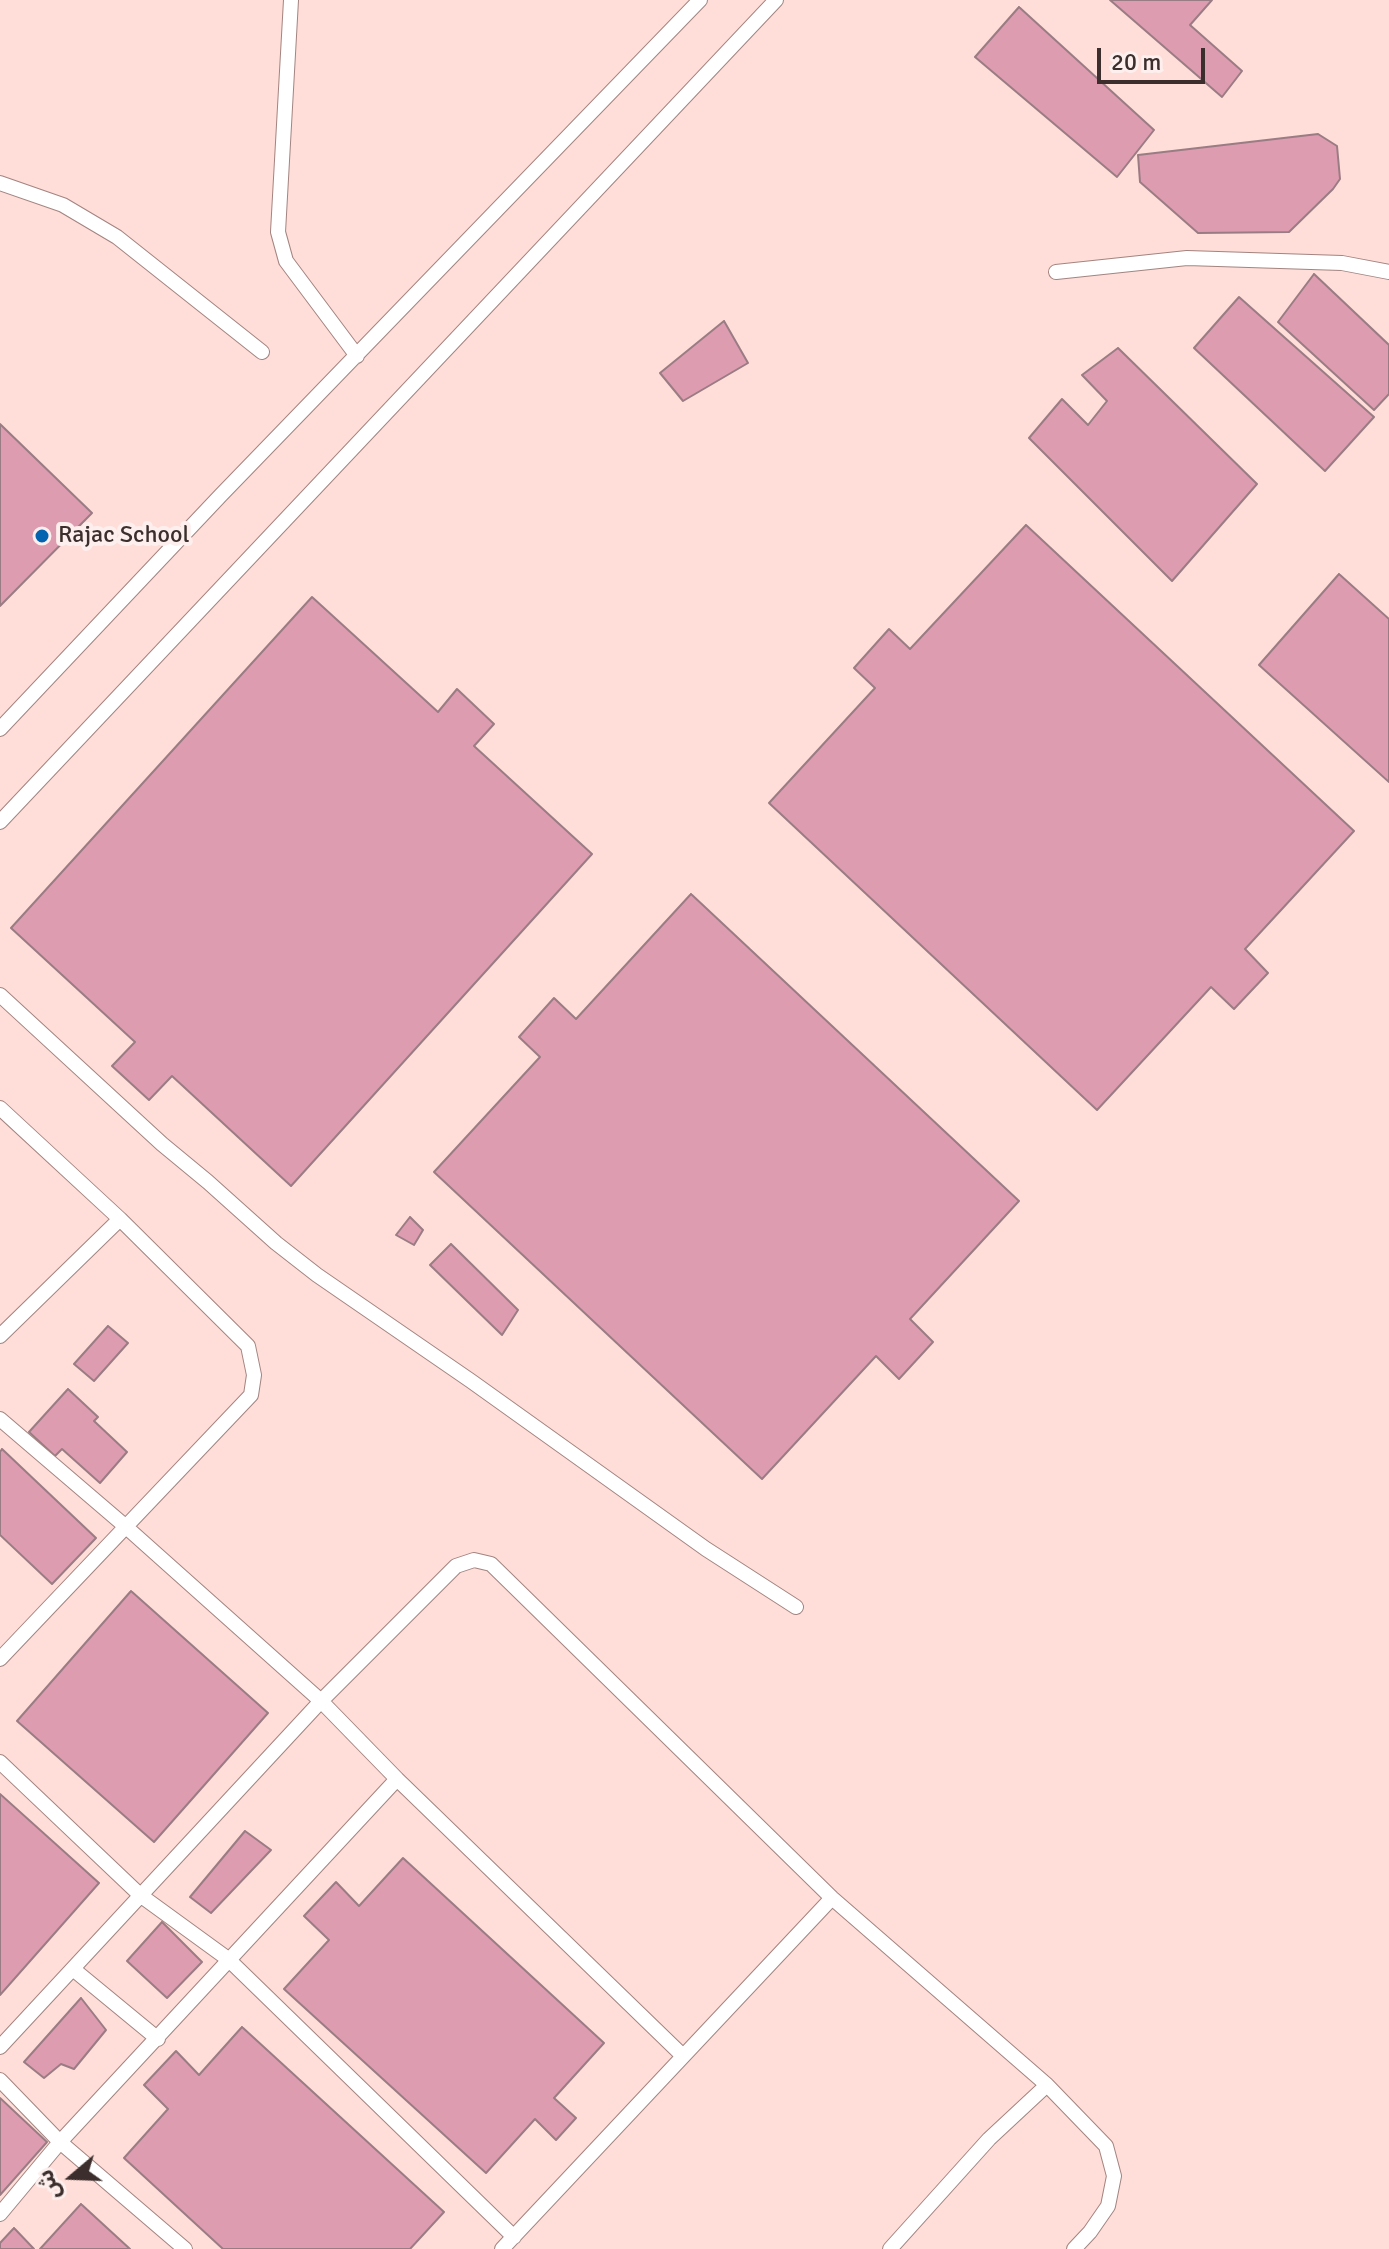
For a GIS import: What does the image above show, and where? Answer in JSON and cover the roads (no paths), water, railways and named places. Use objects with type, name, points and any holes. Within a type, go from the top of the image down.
[{"type":"lane","points":[[291,0],[278,232],[286,261],[357,356]]},
{"type":"lane","points":[[0,729],[700,0]]},
{"type":"lane","points":[[0,822],[776,0]]},
{"type":"lane","points":[[0,183],[63,205],[117,237],[262,352]]},
{"type":"lane","points":[[1056,272],[1187,258],[1342,263],[1389,272]]},
{"type":"lane","points":[[0,995],[162,1144],[317,1275],[706,1549],[796,1607]]},
{"type":"lane","points":[[0,1108],[120,1219],[248,1346],[254,1375],[251,1395],[0,1659]]},
{"type":"lane","points":[[0,1336],[120,1219]]},
{"type":"lane","points":[[0,1419],[321,1701],[397,1779],[683,2056]]},
{"type":"lane","points":[[0,2047],[321,1701],[456,1566],[474,1560],[491,1564],[832,1898],[1047,2085],[1106,2146],[1114,2176],[1108,2206],[1074,2249]]},
{"type":"lane","points":[[0,1762],[140,1895],[228,1959],[514,2237]]},
{"type":"lane","points":[[0,2214],[60,2142],[397,1779]]},
{"type":"lane","points":[[502,2249],[832,1898]]},
{"type":"lane","points":[[73,1969],[158,2039]]},
{"type":"lane","points":[[0,2080],[60,2142],[185,2249]]},
{"type":"lane","points":[[890,2249],[978,2150],[1047,2085]]},
{"type":"place","name":"Rajac School","points":[[42,536]]}]
